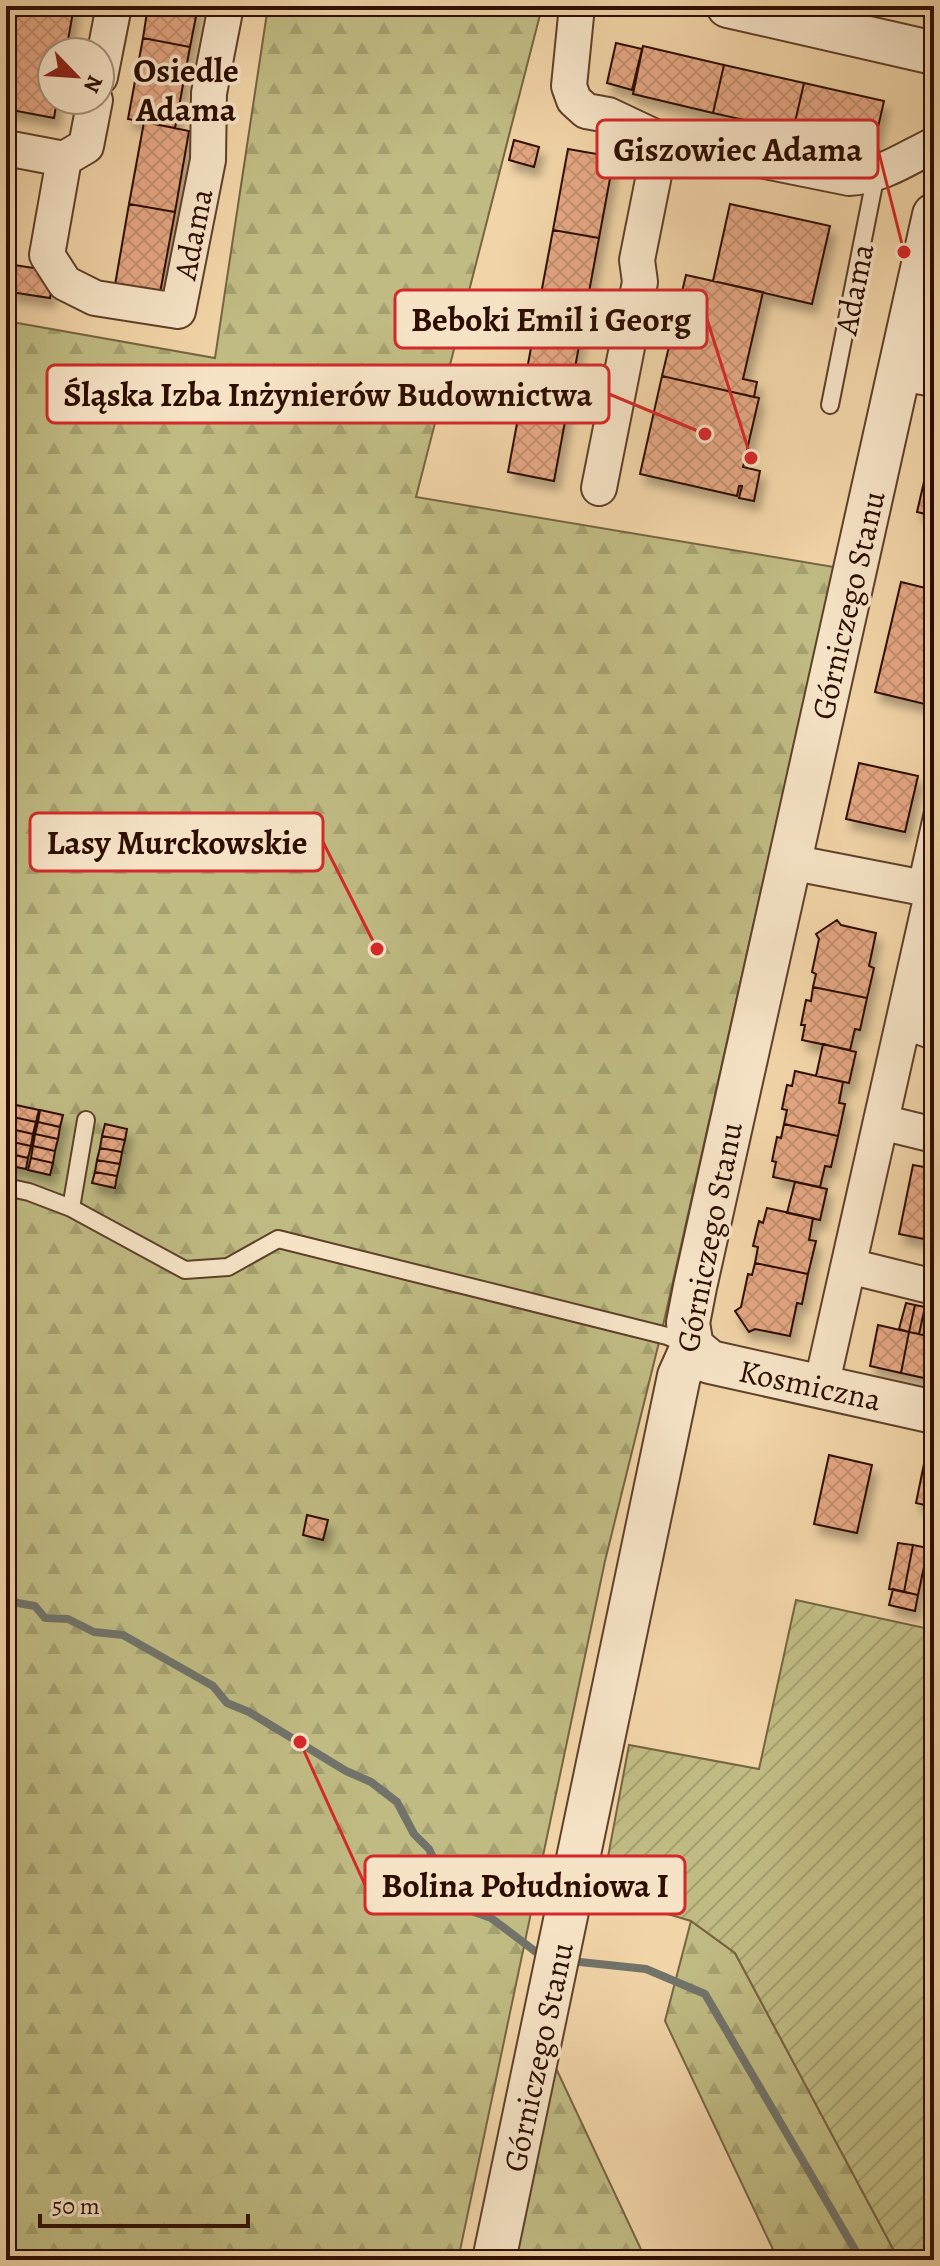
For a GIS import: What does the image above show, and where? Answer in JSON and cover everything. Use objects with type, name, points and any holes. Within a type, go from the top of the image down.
[{"type":"street","points":[[108,36],[114,6]]},
{"type":"street","name":"Adama","points":[[64,159],[47,255],[65,283],[95,298],[178,311],[208,160],[209,93],[226,6]]},
{"type":"street","points":[[577,6],[569,86],[574,100],[586,111],[608,115],[661,140],[849,178],[876,174],[934,145]]},
{"type":"street","points":[[737,7],[934,53]]},
{"type":"street","points":[[6,148],[64,159],[86,146],[92,116]]},
{"type":"street","points":[[599,488],[640,282],[637,260],[661,140]]},
{"type":"street","name":"Górniczego Stanu","points":[[494,2260],[679,1376],[692,1347],[688,1323],[790,862],[917,376],[934,215]]},
{"type":"street","points":[[790,862],[928,889],[919,1027],[881,1122],[821,1387]]},
{"type":"street","points":[[881,1122],[934,1135]]},
{"type":"street","points":[[849,1266],[934,1287]]},
{"type":"street","name":"Kosmiczna","points":[[692,1347],[710,1362],[934,1412]]},
{"type":"lane","name":"Adama","points":[[830,405],[876,174]]},
{"type":"lane","points":[[928,889],[934,807]]},
{"type":"lane","points":[[71,1208],[86,1120]]},
{"type":"lane","points":[[6,1187],[71,1208],[185,1270],[228,1267],[278,1239],[667,1336],[692,1347]]},
{"type":"green space","points":[[268,6],[542,7],[416,497],[834,567],[662,1330],[605,1561],[458,2260],[6,2260],[6,321],[215,358]]},
{"type":"green space","points":[[796,1600],[934,1630],[934,2260],[899,2260],[735,1953],[691,1921],[601,1894],[629,1745],[759,1769]]},
{"type":"green space","points":[[691,1921],[735,1953],[899,2260],[778,2260],[665,2021]]},
{"type":"green space","points":[[554,2064],[646,2260],[510,2260]]},
{"type":"building","points":[[6,6],[74,6],[69,36],[36,36],[36,115],[6,109]]},
{"type":"building","points":[[148,6],[198,6],[190,47],[143,38]]},
{"type":"building","points":[[143,38],[190,47],[175,128],[128,119]]},
{"type":"building","points":[[616,43],[642,49],[632,90],[607,83]]},
{"type":"building","points":[[643,46],[724,65],[713,113],[633,94]]},
{"type":"building","points":[[724,65],[804,83],[793,131],[713,113]]},
{"type":"building","points":[[804,83],[884,101],[873,149],[793,131]]},
{"type":"building","points":[[144,122],[189,131],[175,212],[129,204]]},
{"type":"building","points":[[514,140],[539,147],[534,167],[509,160]]},
{"type":"building","points":[[568,149],[614,157],[599,238],[553,230]]},
{"type":"building","points":[[129,204],[175,212],[160,293],[115,285]]},
{"type":"building","points":[[730,204],[830,226],[812,304],[713,281]]},
{"type":"building","points":[[553,230],[599,238],[584,319],[538,310]]},
{"type":"building","points":[[14,265],[54,271],[50,298],[10,292]]},
{"type":"building","points":[[686,275],[763,292],[743,379],[757,382],[754,397],[662,376]]},
{"type":"building","points":[[538,310],[584,319],[569,400],[523,391]]},
{"type":"building","points":[[662,376],[759,398],[743,467],[760,471],[754,501],[739,498],[742,486],[739,486],[737,496],[640,474]]},
{"type":"building","points":[[523,391],[569,400],[554,481],[508,472]]},
{"type":"building","points":[[930,456],[934,457],[934,516],[917,512]]},
{"type":"building","points":[[901,582],[934,590],[933,706],[875,692]]},
{"type":"building","points":[[859,763],[918,776],[905,832],[846,819]]},
{"type":"building","points":[[837,920],[841,925],[876,933],[869,966],[874,968],[867,998],[813,987],[816,974],[812,972],[819,939],[816,934]]},
{"type":"building","points":[[813,987],[867,998],[860,1030],[855,1029],[850,1050],[802,1040],[805,1025],[801,1025],[806,1000],[811,1001]]},
{"type":"building","points":[[823,1044],[856,1052],[849,1083],[816,1076]]},
{"type":"building","points":[[795,1071],[843,1082],[839,1103],[845,1104],[838,1136],[784,1124],[787,1110],[782,1109],[787,1085],[792,1086]]},
{"type":"building","points":[[16,1105],[39,1110],[36,1122],[13,1117]]},
{"type":"building","points":[[40,1110],[63,1115],[60,1127],[38,1122]]},
{"type":"building","points":[[13,1117],[36,1122],[33,1134],[11,1129]]},
{"type":"building","points":[[38,1122],[60,1127],[58,1139],[35,1134]]},
{"type":"building","points":[[105,1124],[127,1129],[125,1140],[102,1136]]},
{"type":"building","points":[[784,1124],[838,1136],[831,1167],[825,1166],[820,1187],[773,1177],[776,1162],[772,1161],[777,1137],[781,1138]]},
{"type":"building","points":[[11,1129],[33,1134],[31,1146],[8,1141]]},
{"type":"building","points":[[35,1134],[58,1139],[55,1151],[33,1146]]},
{"type":"building","points":[[102,1136],[125,1140],[122,1152],[100,1148]]},
{"type":"building","points":[[8,1141],[31,1146],[28,1158],[6,1153]]},
{"type":"building","points":[[33,1146],[55,1151],[53,1163],[31,1158]]},
{"type":"building","points":[[100,1148],[122,1152],[120,1164],[97,1160]]},
{"type":"building","points":[[6,1153],[28,1158],[26,1169],[6,1165]]},
{"type":"building","points":[[31,1158],[53,1163],[50,1175],[28,1170]]},
{"type":"building","points":[[97,1160],[120,1164],[117,1176],[95,1172]]},
{"type":"building","points":[[913,1165],[930,1168],[929,1174],[934,1175],[934,1241],[899,1234]]},
{"type":"building","points":[[95,1172],[117,1176],[115,1188],[92,1183]]},
{"type":"building","points":[[795,1182],[827,1189],[820,1220],[787,1213]]},
{"type":"building","points":[[767,1208],[813,1218],[809,1240],[816,1241],[808,1274],[755,1263],[758,1247],[753,1246],[759,1221],[763,1223]]},
{"type":"building","points":[[755,1263],[808,1274],[802,1304],[797,1303],[790,1336],[755,1329],[749,1332],[735,1311],[741,1307],[748,1274],[752,1275]]},
{"type":"building","points":[[906,1303],[915,1305],[909,1332],[899,1329]]},
{"type":"building","points":[[915,1305],[925,1307],[919,1334],[909,1332]]},
{"type":"building","points":[[878,1325],[909,1332],[901,1373],[870,1366]]},
{"type":"building","points":[[909,1332],[933,1337],[924,1378],[901,1373]]},
{"type":"building","points":[[934,1337],[934,1380],[924,1378]]},
{"type":"building","points":[[829,1455],[872,1465],[857,1533],[814,1524]]},
{"type":"building","points":[[925,1459],[934,1461],[934,1507],[916,1503]]},
{"type":"building","points":[[307,1515],[328,1520],[323,1540],[303,1535]]},
{"type":"building","points":[[898,1543],[913,1545],[904,1592],[889,1589]]},
{"type":"building","points":[[913,1545],[928,1548],[918,1595],[904,1592]]},
{"type":"building","points":[[893,1589],[918,1595],[915,1611],[889,1605]]},
{"type":"waterway","points":[[6,1601],[35,1606],[45,1618],[68,1619],[94,1632],[123,1635],[213,1686],[227,1703],[249,1712],[346,1771],[371,1782],[397,1802],[414,1834],[429,1849],[448,1890],[466,1909],[491,1918],[536,1952]]},
{"type":"waterway","points":[[580,1962],[646,1969],[705,1994],[861,2260]]},
{"type":"place","name":"Giszowiec Adama","points":[[904,252]]},
{"type":"place","name":"Śląska Izba Inżynierów Budownictwa","points":[[705,434]]},
{"type":"place","name":"Beboki Emil i Georg","points":[[751,458]]},
{"type":"place","name":"Lasy Murckowskie","points":[[377,949]]},
{"type":"place","name":"Bolina Południowa I","points":[[300,1742]]},
{"type":"district","name":"Osiedle Adama","points":[[186,90]]}]
